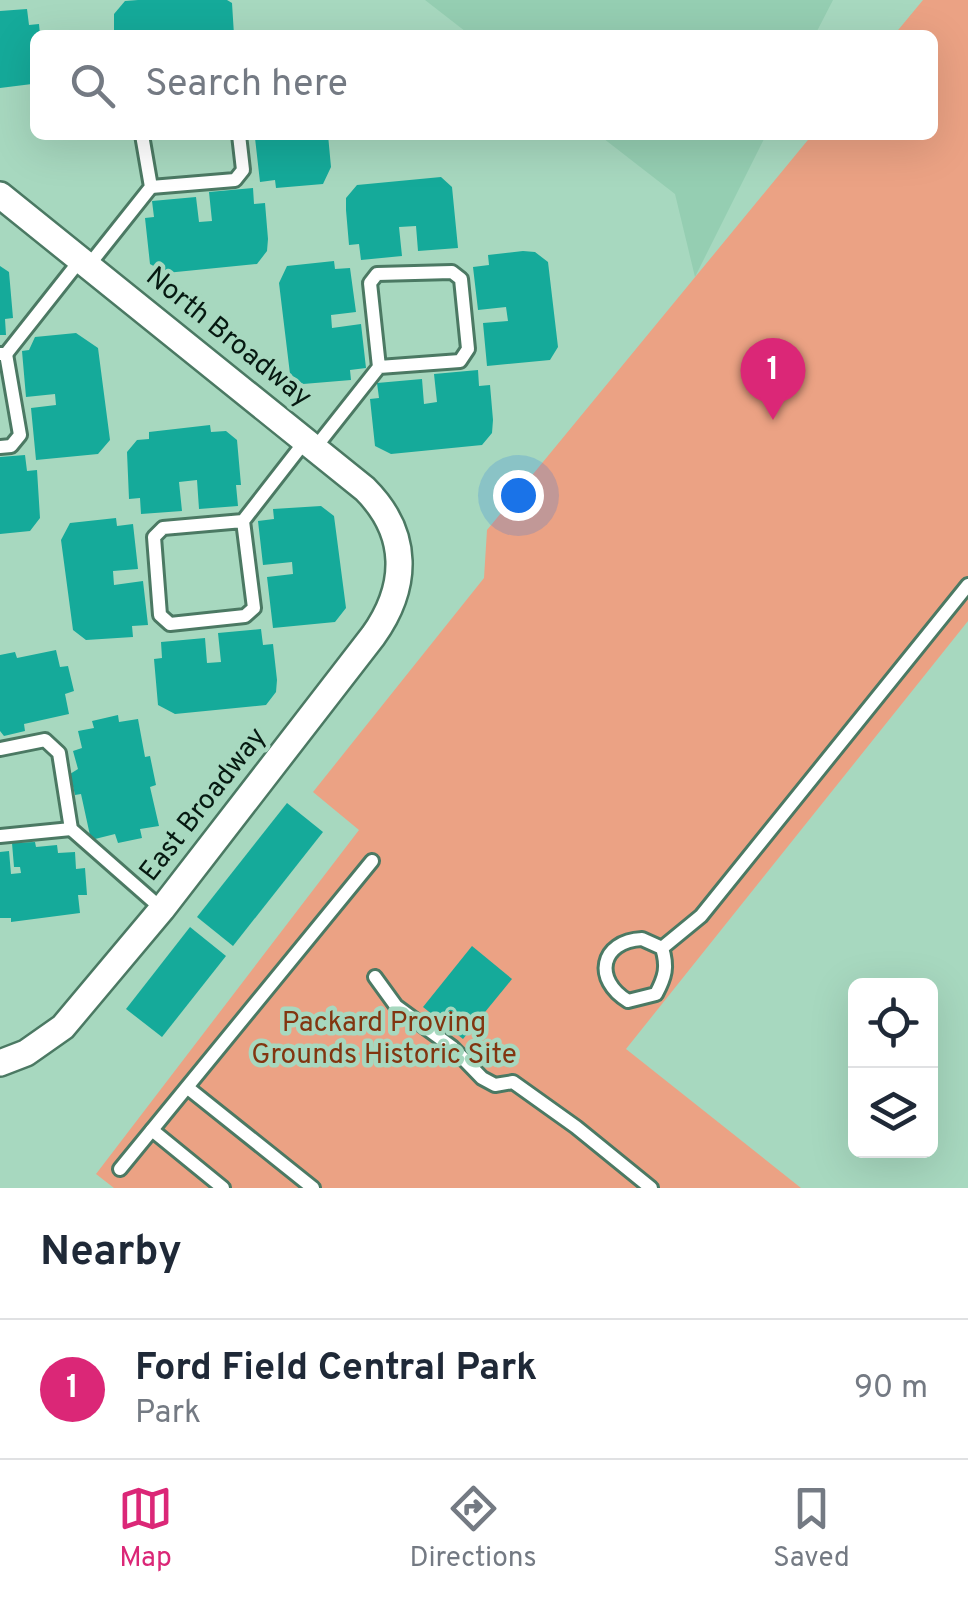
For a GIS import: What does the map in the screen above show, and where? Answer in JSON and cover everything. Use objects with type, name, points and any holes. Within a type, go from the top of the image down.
[{"type":"street","name":"North Broadway","points":[[0,195],[376,500],[385,512],[397,545]]},
{"type":"street","name":"East Broadway","points":[[0,1063],[26,1053],[64,1027],[162,909],[381,626],[397,592],[397,545]]},
{"type":"lane","points":[[143,140],[150,187]]},
{"type":"lane","points":[[0,448],[10,446],[20,435],[3,354],[150,187],[236,180],[243,170],[240,140]]},
{"type":"lane","points":[[242,521],[254,608],[246,616],[170,624],[160,615],[154,537],[163,528],[242,521],[380,367],[460,361],[468,349],[461,279],[452,272],[377,274],[370,284],[380,367]]},
{"type":"lane","points":[[662,948],[701,916],[968,585]]},
{"type":"lane","points":[[0,749],[45,740],[54,746],[59,753],[70,829],[162,909]]},
{"type":"lane","points":[[0,836],[70,829]]},
{"type":"lane","points":[[120,1169],[372,861]]},
{"type":"lane","points":[[642,939],[662,948],[666,963],[656,994],[628,1001],[618,995],[606,979],[606,960],[616,946],[642,939]]},
{"type":"lane","points":[[375,977],[396,1006],[452,1047],[482,1078],[495,1085],[513,1082],[651,1188]]},
{"type":"lane","points":[[188,1088],[313,1188]]},
{"type":"lane","points":[[152,1130],[223,1188]]},
{"type":"shaded area","points":[[425,0],[833,0],[818,30],[464,30]]},
{"type":"shaded area","points":[[605,140],[764,140],[695,277],[675,194]]},
{"type":"green space","name":"Packard Proving Grounds Historic Site","points":[[923,0],[968,0],[968,621],[626,1049],[801,1188],[114,1188],[96,1174],[359,830],[313,792],[484,578],[487,530],[808,140],[938,140],[938,30],[898,30]]},
{"type":"building","points":[[227,0],[232,3],[234,30],[114,30],[114,14],[125,1]]},
{"type":"building","points":[[27,9],[29,25],[39,24],[40,30],[30,30],[30,84],[0,88],[0,11]]},
{"type":"building","points":[[255,140],[328,140],[331,167],[323,184],[276,188],[275,180],[260,182]]},
{"type":"building","points":[[441,177],[452,187],[458,248],[418,251],[416,226],[399,227],[402,256],[361,260],[359,244],[349,245],[346,210],[346,198],[357,185]]},
{"type":"building","points":[[253,188],[254,204],[265,203],[268,239],[267,251],[257,264],[166,273],[150,264],[145,218],[154,217],[152,201],[196,197],[199,222],[212,221],[209,192]]},
{"type":"building","points":[[535,252],[548,262],[558,347],[550,360],[487,366],[483,323],[508,321],[506,307],[478,310],[473,267],[489,265],[488,255]]},
{"type":"building","points":[[334,261],[335,269],[350,268],[356,312],[331,315],[332,328],[361,324],[366,368],[350,370],[351,380],[303,384],[290,374],[279,283],[287,266]]},
{"type":"building","points":[[0,266],[9,272],[13,318],[5,319],[6,335],[0,335]]},
{"type":"building","points":[[76,333],[98,348],[110,440],[98,454],[36,460],[31,408],[56,405],[55,394],[26,397],[22,351],[29,350],[35,337]]},
{"type":"building","points":[[478,370],[479,386],[490,385],[493,420],[492,433],[482,445],[391,454],[375,446],[370,399],[379,398],[377,383],[422,379],[424,404],[437,402],[434,374]]},
{"type":"building","points":[[210,425],[211,432],[226,431],[237,440],[241,485],[236,485],[238,506],[199,509],[197,480],[179,482],[182,511],[141,514],[140,498],[129,499],[127,452],[137,440],[149,439],[149,432]]},
{"type":"building","points":[[25,455],[27,471],[37,470],[40,518],[30,531],[0,534],[0,457]]},
{"type":"building","points":[[321,506],[334,516],[346,608],[335,622],[273,628],[267,577],[293,574],[292,562],[263,565],[258,521],[274,519],[273,509]]},
{"type":"building","points":[[116,518],[117,526],[133,524],[138,569],[113,571],[114,585],[143,581],[148,625],[132,626],[133,637],[86,640],[73,630],[61,540],[70,523]]},
{"type":"building","points":[[261,629],[263,645],[273,644],[277,680],[276,692],[266,705],[175,714],[158,705],[154,659],[162,658],[161,642],[205,638],[207,663],[221,662],[218,633]]},
{"type":"building","points":[[56,650],[60,667],[68,666],[74,691],[65,694],[69,714],[24,724],[25,731],[4,736],[0,731],[0,655],[15,652],[17,658]]},
{"type":"building","points":[[118,715],[119,722],[138,719],[145,757],[150,756],[156,785],[150,787],[159,826],[140,829],[142,838],[118,843],[115,834],[91,840],[81,794],[75,795],[70,774],[78,769],[73,751],[82,748],[78,731],[94,728],[92,721]]},
{"type":"building","points":[[287,803],[323,832],[233,946],[197,917]]},
{"type":"building","points":[[35,842],[36,847],[57,845],[58,853],[75,852],[76,869],[85,868],[87,895],[78,895],[80,913],[11,922],[11,918],[0,918],[0,852],[9,851],[11,874],[21,873],[20,867],[14,867],[12,843]]},
{"type":"building","points":[[190,927],[226,956],[162,1037],[126,1009]]},
{"type":"building","points":[[472,946],[512,979],[463,1039],[423,1007]]},
{"type":"place","name":"Ford Field Central Park","points":[[773,420]]}]
